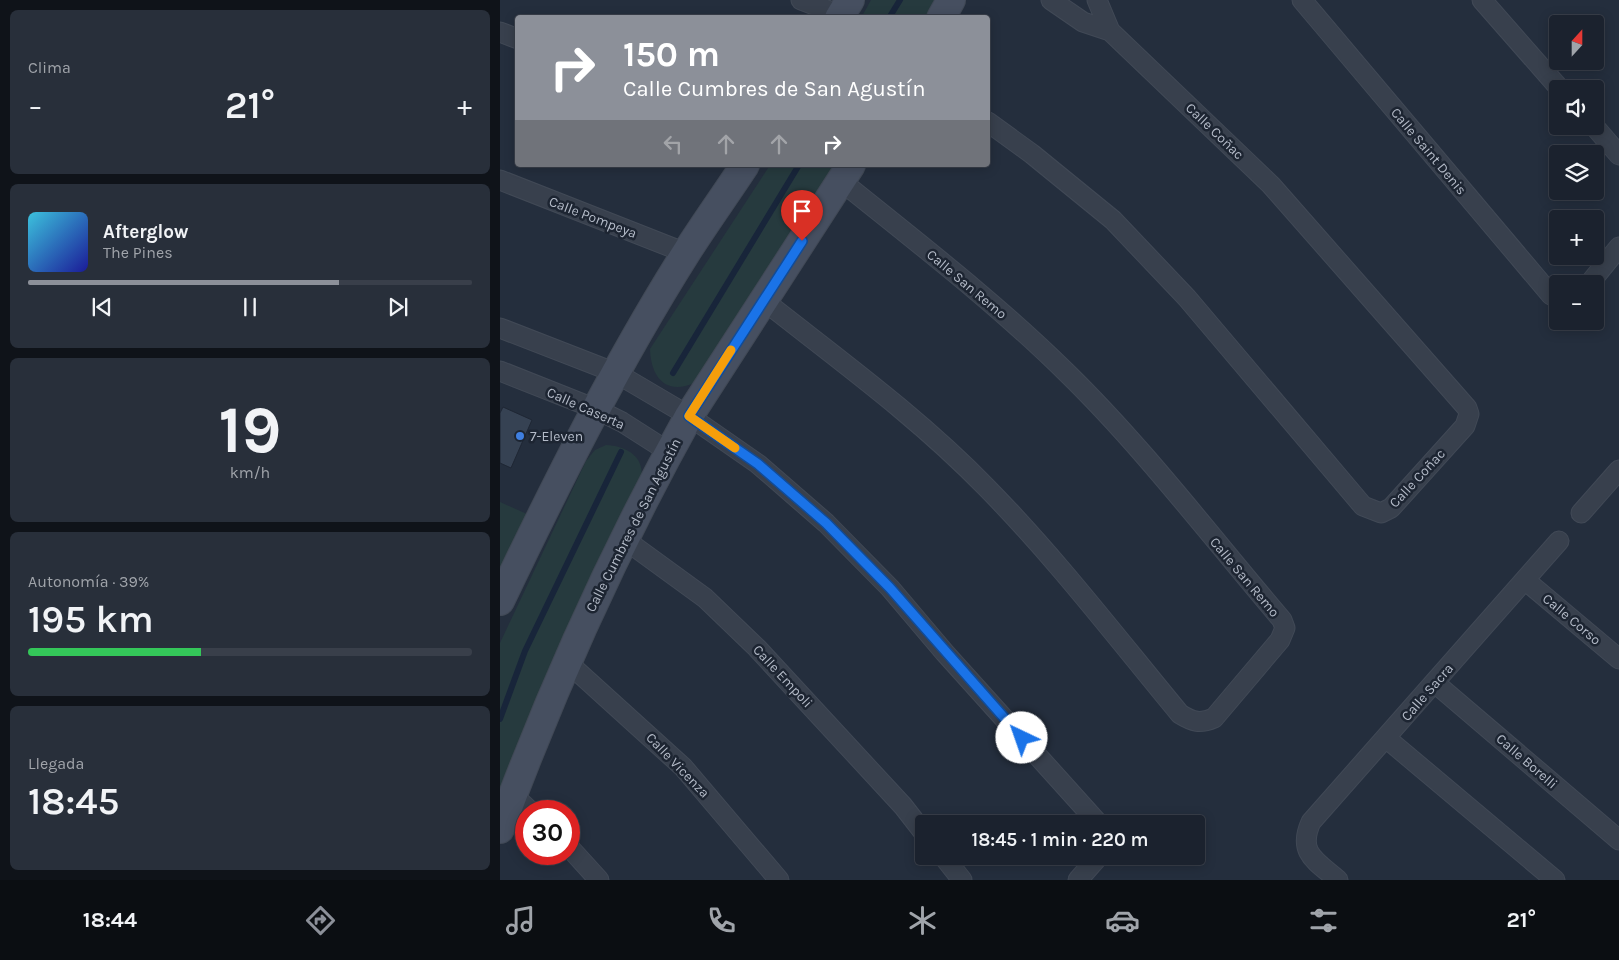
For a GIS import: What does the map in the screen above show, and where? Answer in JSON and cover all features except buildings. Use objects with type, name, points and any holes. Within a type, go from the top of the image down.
[{"type":"street","points":[[801,0],[843,11]]},
{"type":"street","points":[[943,15],[951,0]]},
{"type":"street","name":"Calle Coñac","points":[[990,123],[1032,154],[1113,220],[1187,298],[1363,506],[1381,513],[1391,508],[1465,426],[1470,414],[1467,408],[1271,186],[1110,31],[1083,22],[1051,0]]},
{"type":"street","name":"Calle Saint Denis","points":[[1302,0],[1549,293]]},
{"type":"street","points":[[1482,0],[1552,80]]},
{"type":"street","points":[[1083,22],[1100,1]]},
{"type":"street","name":"Calle Coñac","points":[[1100,1],[1110,31]]},
{"type":"street","points":[[500,32],[515,38]]},
{"type":"street","points":[[1602,135],[1619,155]]},
{"type":"street","points":[[500,601],[544,509],[616,372],[686,253],[745,167]]},
{"type":"street","name":"Calle Cumbres de San Agustín","points":[[522,800],[566,661],[624,538],[689,416],[846,173]]},
{"type":"street","name":"Calle San Remo","points":[[763,300],[909,414],[986,487],[1068,577],[1180,714],[1192,721],[1203,723],[1214,718],[1280,640],[1285,628],[1282,620],[1139,452],[1068,373],[998,307],[846,173]]},
{"type":"street","name":"Calle Pompeya","points":[[500,180],[686,253]]},
{"type":"street","points":[[1596,275],[1619,246]]},
{"type":"street","points":[[500,328],[616,372],[689,416],[758,464],[826,523],[890,588],[945,653],[1091,815]]},
{"type":"street","name":"Calle Caserta","points":[[500,371],[596,409],[622,422],[669,452]]},
{"type":"street","points":[[1582,513],[1619,470]]},
{"type":"street","name":"Calle Empoli","points":[[624,538],[706,598],[757,648],[903,806],[915,821]]},
{"type":"street","name":"Calle Sacra","points":[[1338,880],[1313,859],[1306,847],[1305,834],[1311,822],[1559,541]]},
{"type":"street","name":"Calle Corso","points":[[1525,580],[1619,659]]},
{"type":"street","name":"Calle Vicenza","points":[[566,661],[683,767],[779,880]]},
{"type":"street","name":"Calle Borelli","points":[[1435,682],[1619,840]]},
{"type":"street","points":[[1386,738],[1555,880]]},
{"type":"street","name":"Calle Cumbres de San Agustín","points":[[500,829],[515,810]]},
{"type":"street","points":[[580,859],[599,880]]},
{"type":"street","points":[[950,865],[962,880]]},
{"type":"street","points":[[1078,880],[1091,865]]},
{"type":"green space","points":[[871,0],[942,0],[931,15],[863,15]]},
{"type":"green space","points":[[769,167],[836,167],[694,383],[675,387],[662,381],[653,368],[650,349]]},
{"type":"green space","points":[[606,445],[628,451],[638,459],[641,465],[641,481],[588,582],[536,702],[500,801],[500,643],[586,461],[595,450]]},
{"type":"green space","points":[[500,502],[527,514],[500,577]]},
{"type":"waterway","points":[[891,15],[900,0]]},
{"type":"waterway","points":[[673,373],[798,167]]},
{"type":"waterway","points":[[500,719],[525,651],[621,452]]},
{"type":"slow traffic","points":[[731,350],[689,416],[735,448]]},
{"type":"place","name":"7-Eleven","points":[[520,436]]},
{"type":"route","points":[[802,241],[689,416],[758,464],[826,523],[890,588],[945,653],[1022,738]]}]
